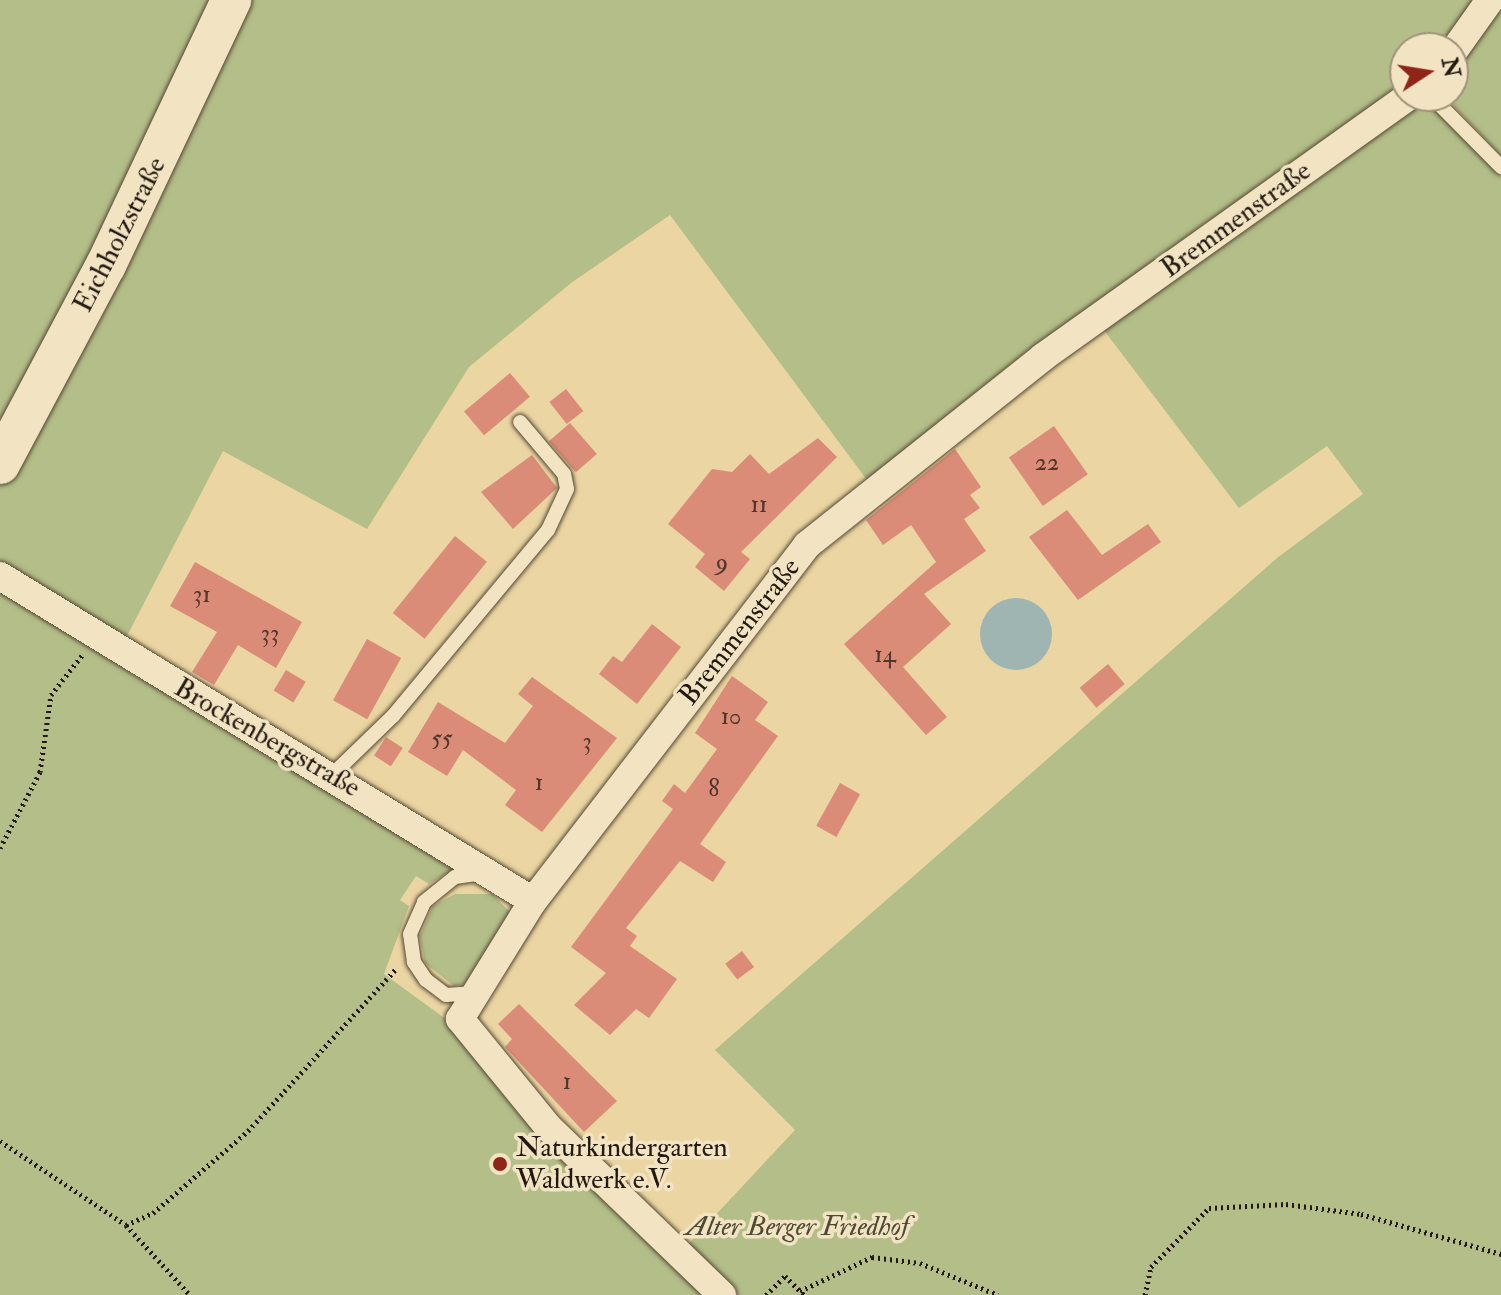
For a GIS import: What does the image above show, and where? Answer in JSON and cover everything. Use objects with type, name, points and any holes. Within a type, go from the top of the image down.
[{"type":"main road","name":"Eichholzstraße","points":[[0,464],[106,265],[231,0]]},
{"type":"street","points":[[1467,32],[1490,0]]},
{"type":"street","name":"Bremmenstraße","points":[[722,1295],[549,1128],[460,1019],[533,901],[807,545],[1043,357],[1389,110]]},
{"type":"street","name":"Brockenbergstraße","points":[[8,582],[94,637],[490,872],[533,901]]},
{"type":"lane","points":[[1447,112],[1501,167]]},
{"type":"lane","points":[[331,776],[393,716],[548,530],[567,489],[564,474],[520,422]]},
{"type":"lane","points":[[476,993],[446,995],[414,962],[410,934],[424,902],[455,877],[490,872]]},
{"type":"path","points":[[0,848],[40,772],[51,695],[94,637]]},
{"type":"path","points":[[126,1225],[153,1213],[248,1131],[396,969],[414,962]]},
{"type":"path","points":[[0,1141],[126,1225],[190,1295]]},
{"type":"path","points":[[1145,1295],[1151,1267],[1209,1208],[1286,1204],[1361,1214],[1501,1254]]},
{"type":"path","points":[[766,1295],[785,1276],[802,1293],[872,1257],[920,1263],[998,1295]]},
{"type":"green space","name":"Alter Berger Friedhof","points":[[0,0],[1479,0],[1453,32],[1389,32],[1389,97],[867,480],[670,215],[571,283],[469,367],[367,529],[223,451],[115,659],[457,867],[429,884],[416,876],[400,900],[409,906],[384,974],[454,1025],[681,1252],[795,1130],[715,1050],[1277,558],[1363,494],[1327,446],[1239,508],[1100,325],[1406,112],[1438,112],[1501,177],[1501,1295],[0,1295]]},
{"type":"green space","points":[[1501,3],[1501,156],[1460,112],[1469,112],[1469,45]]},
{"type":"green space","points":[[455,894],[492,894],[511,913],[469,983],[454,986],[425,963],[420,936],[433,906]]},
{"type":"water","points":[[1009,598],[1023,598],[1042,608],[1052,627],[1052,641],[1042,660],[1023,670],[1009,670],[990,660],[980,641],[980,627],[990,608]]},
{"type":"building","points":[[510,373],[530,397],[484,435],[464,412]]},
{"type":"building","points":[[566,389],[583,411],[567,424],[549,402]]},
{"type":"building","points":[[570,423],[597,454],[576,472],[549,441]]},
{"type":"building","points":[[1054,426],[1088,474],[1043,506],[1009,458]]},
{"type":"building","points":[[818,438],[837,457],[741,552],[750,559],[724,591],[695,567],[705,554],[668,524],[712,469],[732,472],[750,454],[769,474]]},
{"type":"building","points":[[955,449],[981,487],[970,495],[980,508],[964,519],[986,551],[924,594],[951,624],[903,667],[947,717],[926,735],[844,644],[936,562],[911,525],[883,545],[866,520]]},
{"type":"building","points":[[532,455],[557,488],[513,529],[481,492]]},
{"type":"building","points":[[1067,510],[1102,555],[1148,524],[1161,542],[1078,600],[1029,537]]},
{"type":"building","points":[[455,536],[487,562],[425,639],[393,613]]},
{"type":"building","points":[[195,562],[302,622],[276,668],[238,645],[214,685],[192,672],[217,632],[170,606]]},
{"type":"building","points":[[652,624],[681,647],[637,704],[599,674],[613,656],[622,662]]},
{"type":"building","points":[[367,639],[401,658],[367,719],[333,700]]},
{"type":"building","points":[[1108,664],[1125,684],[1096,708],[1080,688]]},
{"type":"building","points":[[286,670],[306,682],[293,702],[274,691]]},
{"type":"building","points":[[732,676],[768,702],[755,720],[778,736],[700,844],[726,862],[713,882],[680,861],[626,928],[637,936],[630,946],[677,979],[649,1018],[636,1009],[610,1035],[574,1005],[606,973],[571,947],[673,809],[662,801],[674,784],[685,793],[717,749],[695,733]]},
{"type":"building","points":[[532,677],[617,738],[542,832],[505,805],[516,790],[463,750],[447,776],[408,752],[438,702],[505,743],[533,706],[518,694]]},
{"type":"building","points":[[386,737],[403,748],[391,766],[374,755]]},
{"type":"building","points":[[840,783],[860,794],[836,837],[816,826]]},
{"type":"building","points":[[742,951],[754,967],[737,980],[725,964]]},
{"type":"building","points":[[519,1004],[617,1101],[584,1132],[505,1047],[512,1039],[498,1024]]},
{"type":"place","name":"Naturkindergarten Waldwerk e.V.","points":[[500,1164]]}]
